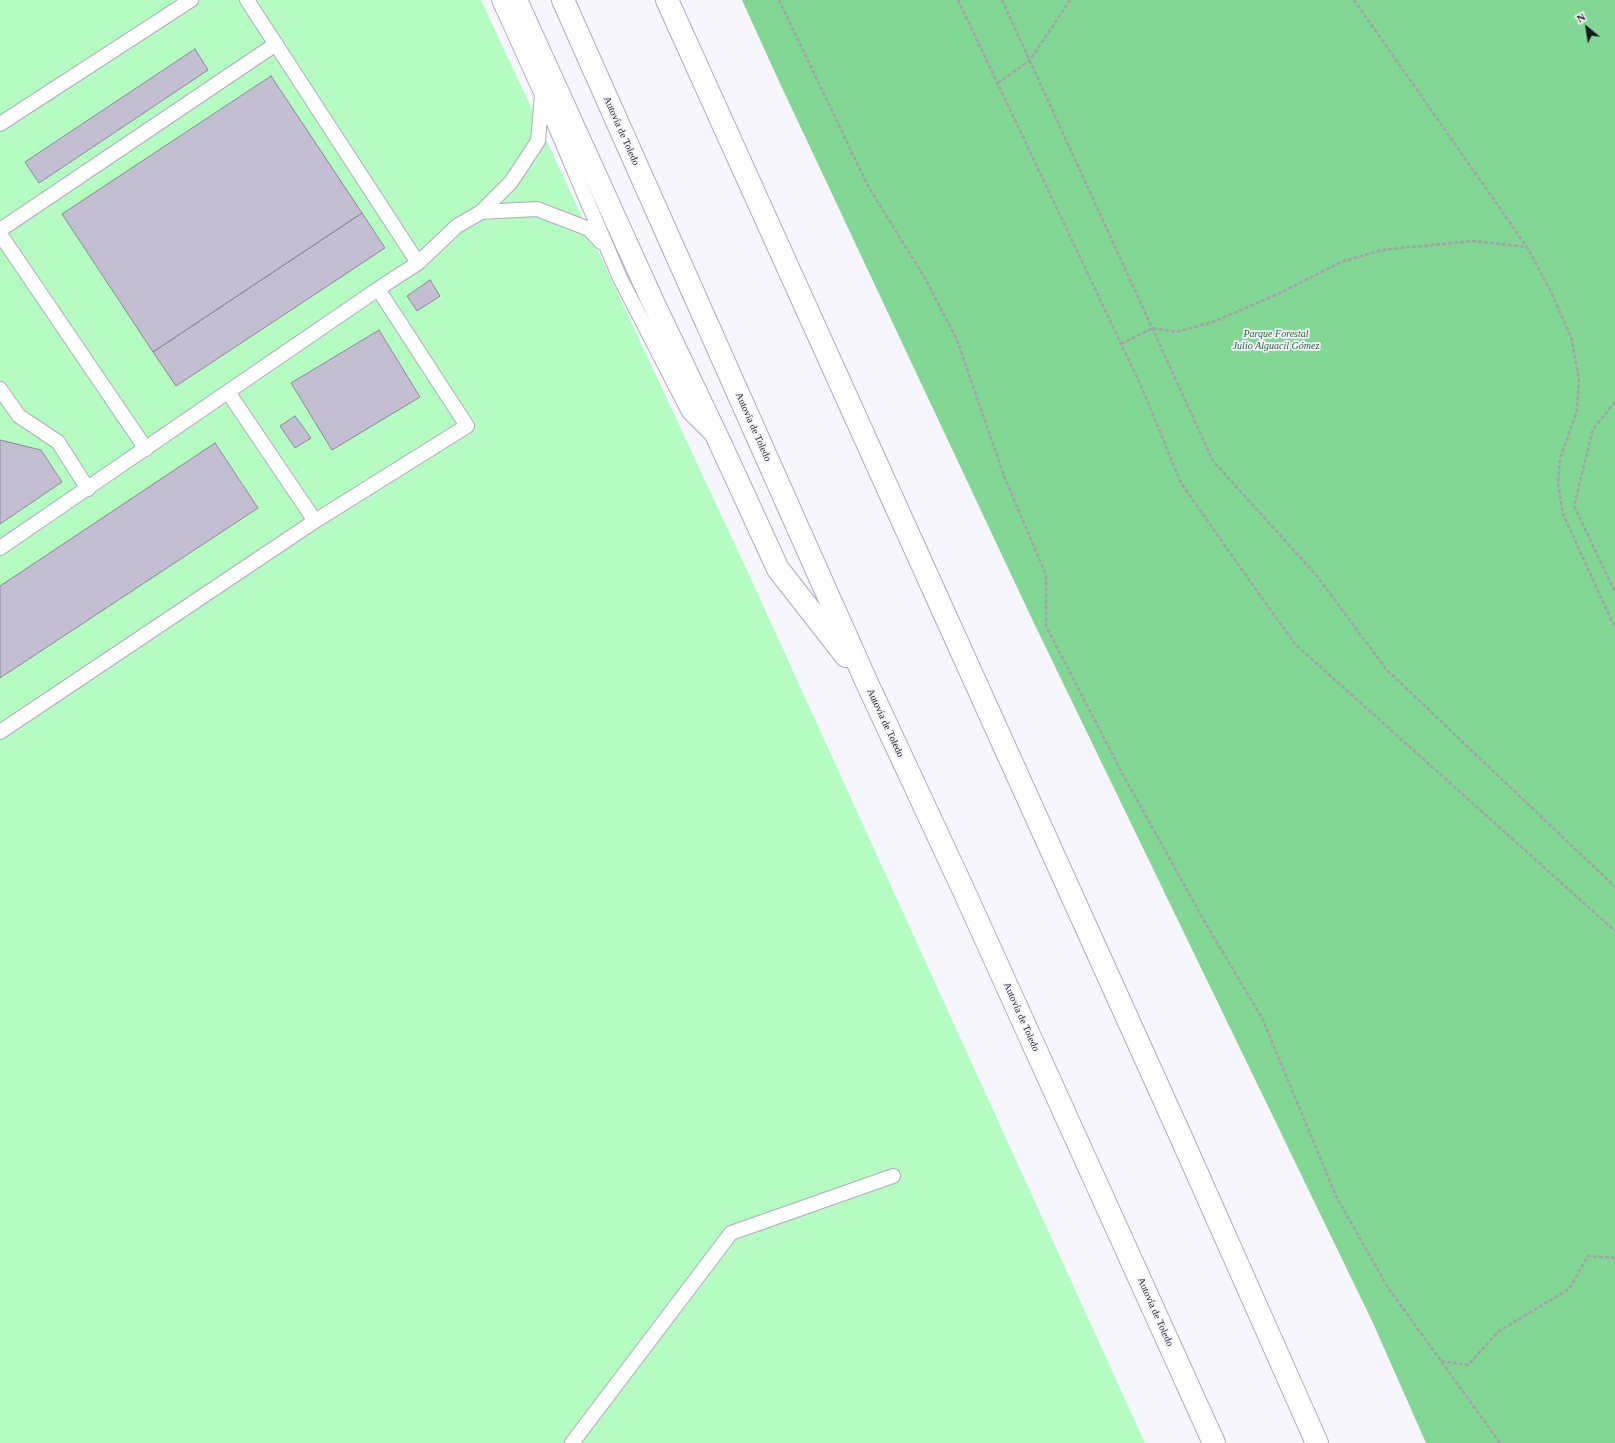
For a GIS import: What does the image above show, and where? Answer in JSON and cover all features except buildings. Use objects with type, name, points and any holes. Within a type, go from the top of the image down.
[{"type":"highway","points":[[516,0],[653,302],[778,569],[867,683]]},
{"type":"highway","name":"Autovía de Toledo","points":[[563,0],[867,683],[963,889],[1214,1443]]},
{"type":"highway","points":[[667,0],[1184,1144],[1317,1443]]},
{"type":"lane","points":[[0,124],[191,0]]},
{"type":"lane","points":[[247,0],[418,263]]},
{"type":"lane","points":[[499,0],[624,284],[689,412],[721,445]]},
{"type":"lane","points":[[0,230],[276,44]]},
{"type":"lane","points":[[0,548],[418,263],[457,226],[481,212],[511,182],[538,141],[542,95]]},
{"type":"lane","points":[[481,212],[537,209],[589,228],[610,254]]},
{"type":"lane","points":[[0,234],[146,449]]},
{"type":"lane","points":[[0,732],[315,521],[467,426],[378,289]]},
{"type":"lane","points":[[0,389],[19,416],[58,442],[88,489]]},
{"type":"lane","points":[[228,392],[315,521]]},
{"type":"lane","points":[[572,1443],[731,1233],[893,1176]]},
{"type":"path","points":[[780,0],[868,186],[926,280],[957,340],[1004,476],[1046,575],[1046,626],[1122,773],[1206,924],[1262,1018],[1336,1196],[1387,1286],[1500,1443]]},
{"type":"path","points":[[958,0],[1122,344],[1142,388],[1181,483],[1294,644],[1615,930]]},
{"type":"path","points":[[1002,0],[1213,461],[1316,576],[1386,669],[1615,887]]},
{"type":"path","points":[[998,83],[1030,60],[1070,0]]},
{"type":"path","points":[[1354,0],[1527,247],[1551,292],[1571,337],[1579,379],[1577,411],[1560,459],[1558,484],[1563,514],[1615,628]]},
{"type":"path","points":[[1122,344],[1153,328],[1176,332],[1213,322],[1280,293],[1342,262],[1382,250],[1473,241],[1527,247]]},
{"type":"path","points":[[1615,402],[1593,429],[1574,506],[1615,592]]},
{"type":"path","points":[[1441,1361],[1468,1365],[1499,1331],[1569,1289],[1588,1256],[1615,1258]]},
{"type":"green space","points":[[0,0],[481,0],[751,579],[1145,1443],[0,1443]]},
{"type":"green space","name":"Parque Forestal Julio Alguacil Gómez","points":[[742,0],[1615,0],[1615,1443],[1426,1443],[1373,1323],[1032,619]]}]
